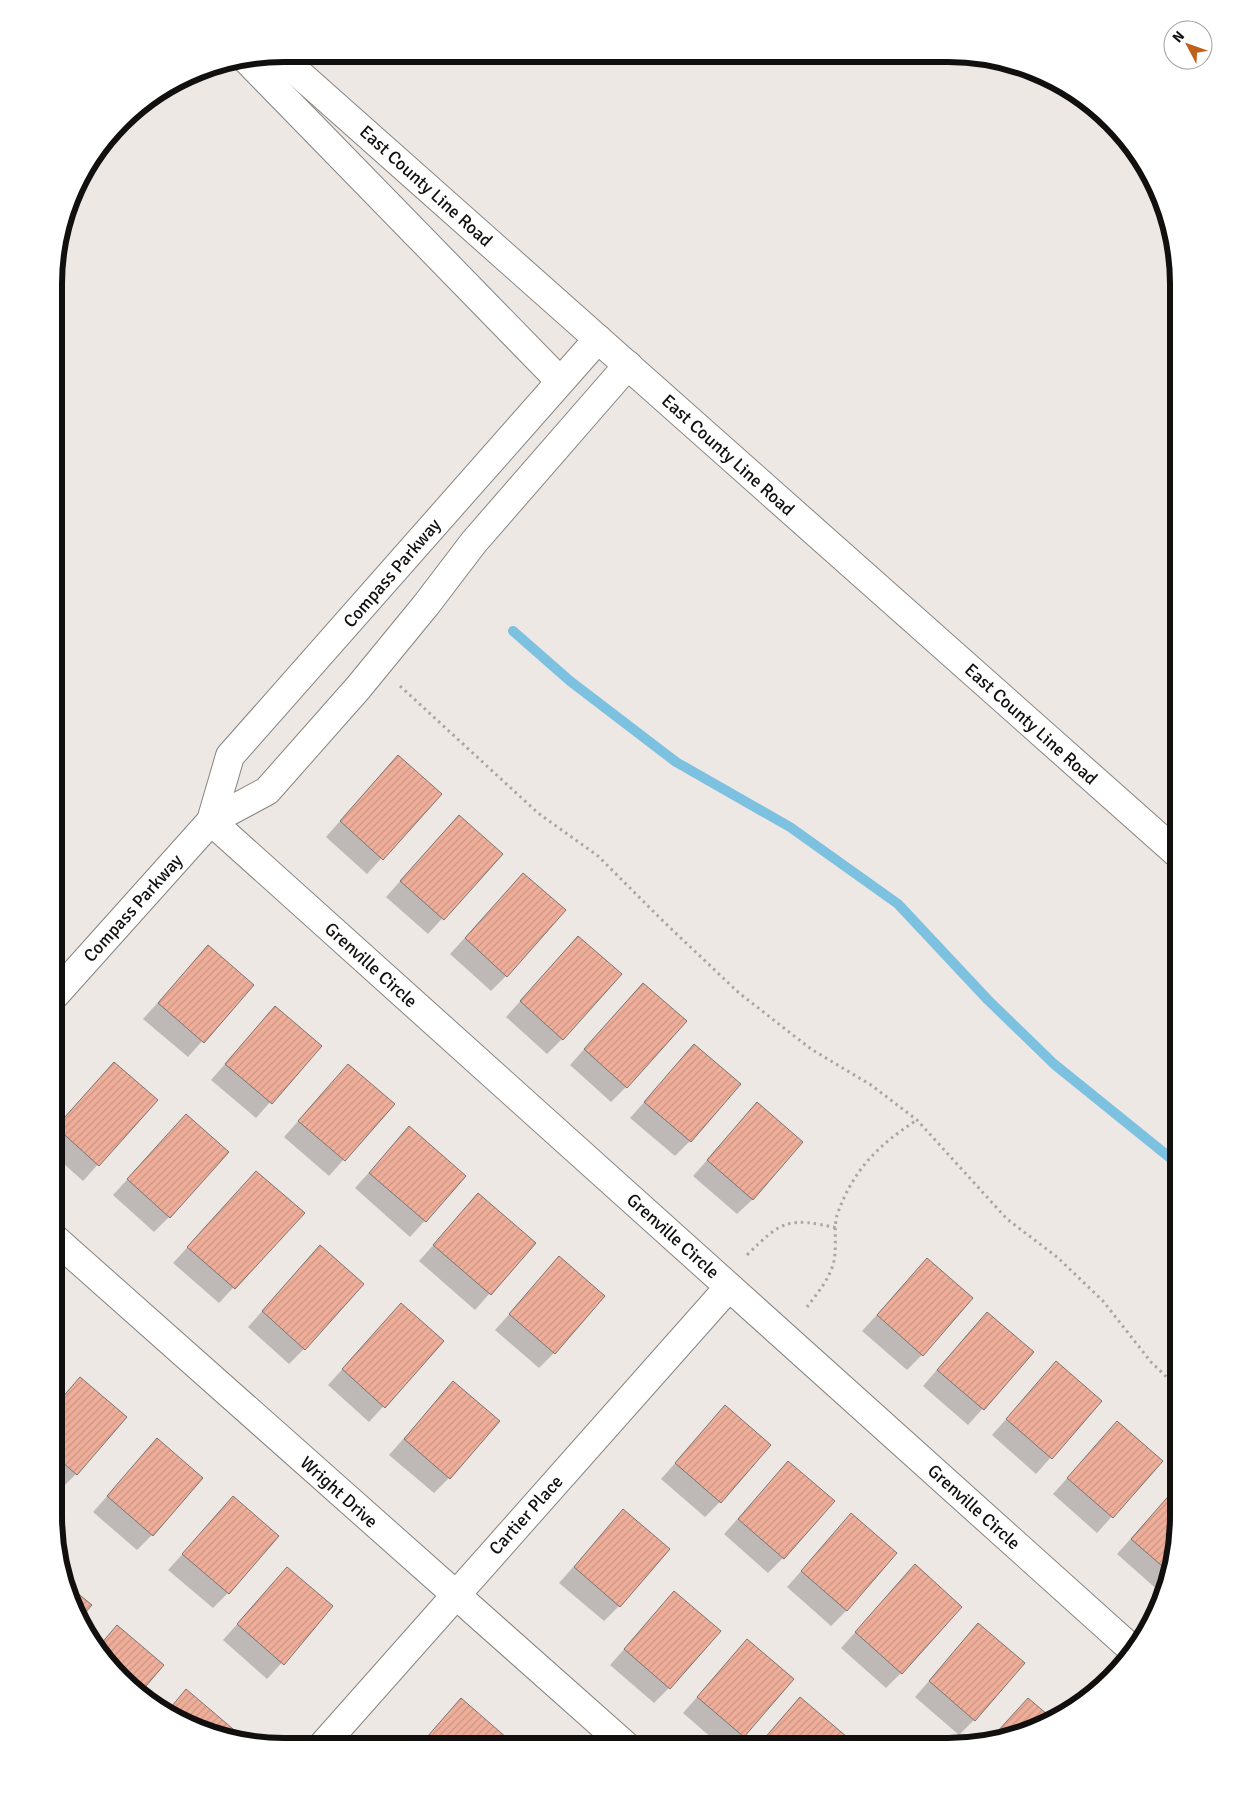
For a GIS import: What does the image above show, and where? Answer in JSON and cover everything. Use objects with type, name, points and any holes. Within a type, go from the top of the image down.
[{"type":"street","name":"East County Line Road","points":[[286,62],[1170,848]]},
{"type":"street","points":[[252,65],[560,381]]},
{"type":"street","name":"Compass Parkway","points":[[211,821],[230,756],[598,339]]},
{"type":"street","name":"Compass Parkway","points":[[62,987],[211,821],[267,790],[364,681],[474,542],[628,365]]},
{"type":"street","name":"Grenville Circle","points":[[211,821],[1128,1647]]},
{"type":"street","name":"Wright Drive","points":[[62,1245],[617,1738]]},
{"type":"street","name":"Cartier Place","points":[[328,1738],[729,1287]]},
{"type":"path","points":[[399,685],[538,813],[598,856],[739,993],[810,1049],[871,1085],[917,1120],[1007,1219],[1057,1257],[1103,1301],[1150,1362],[1170,1381]]},
{"type":"path","points":[[807,1307],[824,1284],[835,1257],[837,1217],[861,1168],[886,1140],[917,1120]]},
{"type":"path","points":[[747,1254],[771,1231],[785,1224],[800,1221],[837,1228]]},
{"type":"building","points":[[398,755],[442,794],[383,860],[340,821]]},
{"type":"building","points":[[459,815],[503,854],[444,920],[400,881]]},
{"type":"building","points":[[523,873],[566,910],[507,977],[465,938]]},
{"type":"building","points":[[578,936],[622,974],[563,1040],[520,1001]]},
{"type":"building","points":[[208,945],[254,985],[204,1043],[158,1003]]},
{"type":"building","points":[[643,983],[687,1021],[627,1088],[584,1049]]},
{"type":"building","points":[[275,1006],[322,1046],[272,1104],[225,1064]]},
{"type":"building","points":[[694,1044],[741,1084],[691,1142],[644,1102]]},
{"type":"building","points":[[114,1062],[158,1100],[99,1166],[62,1132],[62,1120]]},
{"type":"building","points":[[348,1064],[395,1104],[345,1161],[298,1121]]},
{"type":"building","points":[[757,1102],[803,1142],[753,1200],[707,1160]]},
{"type":"building","points":[[186,1114],[229,1152],[170,1218],[127,1179]]},
{"type":"building","points":[[409,1126],[466,1176],[426,1222],[369,1173]]},
{"type":"building","points":[[256,1171],[305,1213],[235,1289],[187,1247]]},
{"type":"building","points":[[478,1193],[536,1243],[491,1295],[433,1245]]},
{"type":"building","points":[[320,1245],[364,1284],[305,1350],[262,1311]]},
{"type":"building","points":[[559,1256],[605,1296],[555,1354],[509,1314]]},
{"type":"building","points":[[927,1258],[973,1298],[923,1356],[877,1315]]},
{"type":"building","points":[[401,1303],[444,1341],[385,1408],[342,1369]]},
{"type":"building","points":[[987,1312],[1034,1352],[984,1410],[937,1370]]},
{"type":"building","points":[[1056,1361],[1102,1401],[1052,1459],[1006,1419]]},
{"type":"building","points":[[80,1377],[127,1417],[77,1475],[62,1462],[62,1398]]},
{"type":"building","points":[[453,1381],[500,1421],[450,1479],[404,1439]]},
{"type":"building","points":[[725,1405],[771,1445],[721,1503],[675,1463]]},
{"type":"building","points":[[1117,1421],[1163,1461],[1113,1518],[1067,1478]]},
{"type":"building","points":[[157,1438],[203,1478],[153,1536],[107,1496]]},
{"type":"building","points":[[788,1461],[835,1501],[784,1559],[738,1519]]},
{"type":"building","points":[[1170,1494],[1169,1545],[1164,1568],[1131,1539]]},
{"type":"building","points":[[233,1496],[279,1536],[229,1594],[182,1554]]},
{"type":"building","points":[[623,1509],[670,1549],[620,1607],[574,1567]]},
{"type":"building","points":[[851,1513],[897,1553],[847,1611],[801,1571]]},
{"type":"building","points":[[915,1564],[962,1607],[902,1674],[855,1632]]},
{"type":"building","points":[[287,1567],[333,1606],[284,1665],[237,1624]]},
{"type":"building","points":[[674,1591],[721,1631],[670,1689],[624,1649]]},
{"type":"building","points":[[76,1592],[92,1605],[85,1613]]},
{"type":"building","points":[[978,1623],[1025,1663],[975,1721],[929,1681]]},
{"type":"building","points":[[117,1625],[164,1665],[144,1688],[127,1673],[102,1642]]},
{"type":"building","points":[[747,1639],[794,1679],[744,1737],[697,1697]]},
{"type":"building","points":[[186,1689],[233,1729],[231,1731],[227,1730],[199,1721],[171,1707]]},
{"type":"building","points":[[800,1697],[847,1737],[846,1738],[765,1738]]},
{"type":"building","points":[[461,1698],[507,1738],[426,1738]]},
{"type":"building","points":[[1028,1698],[1048,1715],[1020,1726],[997,1732]]},
{"type":"waterway","points":[[513,631],[570,681],[676,762],[790,827],[898,904],[988,1000],[1054,1064],[1170,1158]]}]
